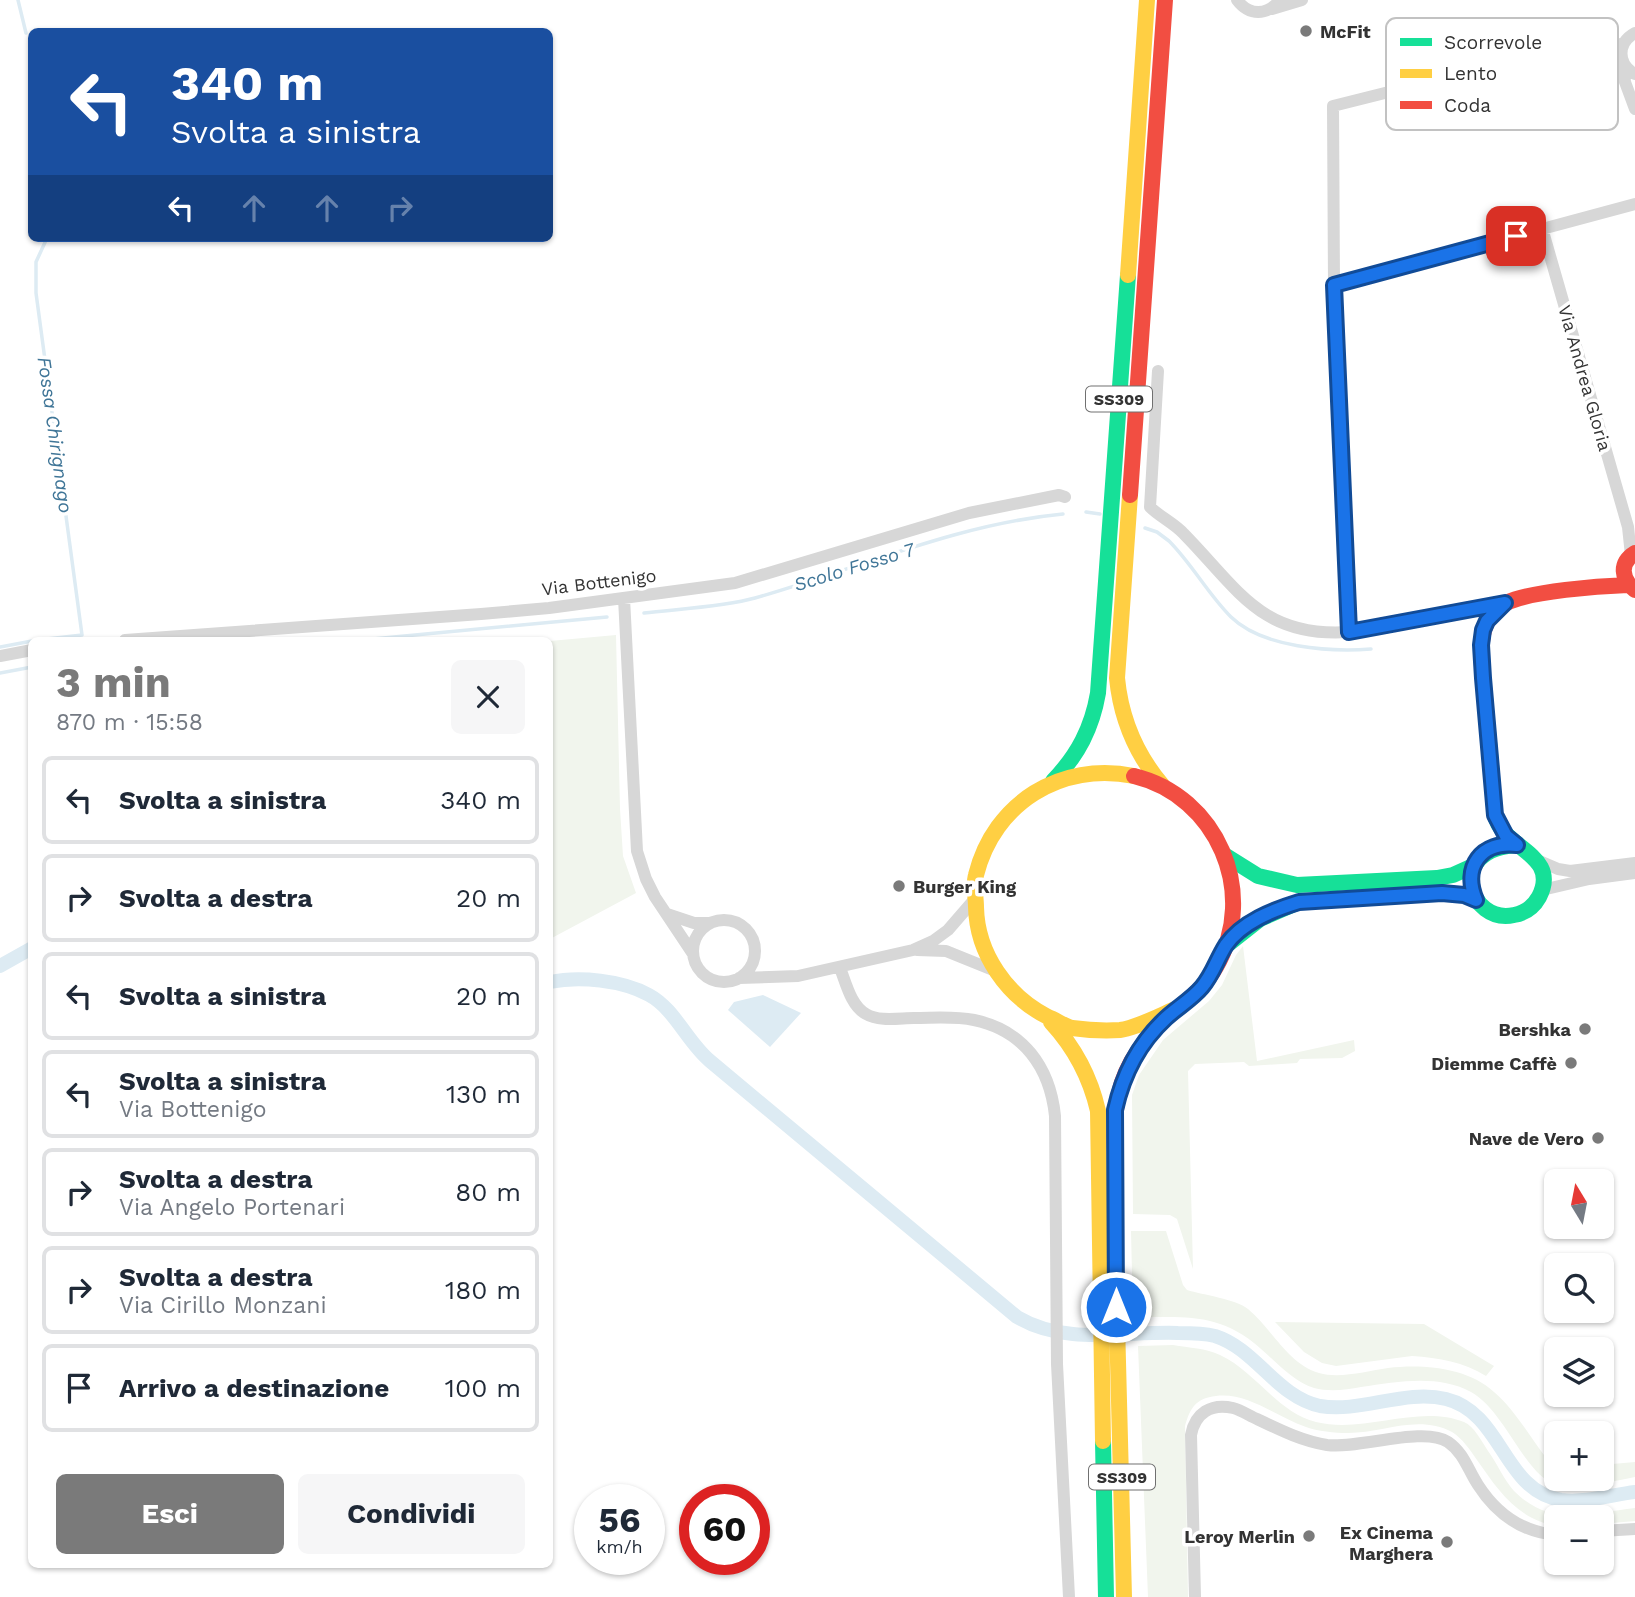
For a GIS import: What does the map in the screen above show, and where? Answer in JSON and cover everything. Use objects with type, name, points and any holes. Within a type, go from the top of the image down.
[{"type":"main road","name":"SS309","points":[[1050,784],[1071,762],[1087,736],[1098,693],[1147,0]]},
{"type":"main road","name":"SS309","points":[[1163,786],[1151,774],[1132,745],[1121,712],[1117,678],[1165,0]]},
{"type":"main road","points":[[1599,586],[1616,576],[1630,540]]},
{"type":"main road","points":[[1630,540],[1624,580],[1633,589]]},
{"type":"main road","points":[[1227,945],[1257,919],[1278,908],[1299,902],[1442,893],[1464,895],[1476,900],[1489,912],[1507,916],[1526,911],[1533,905],[1542,890],[1543,879],[1537,860],[1506,836],[1495,815],[1483,678],[1483,630],[1487,621],[1505,603],[1599,586],[1633,589]]},
{"type":"main road","name":"SS309","points":[[1106,1597],[1101,1360],[1108,1307],[1115,1110],[1125,1076],[1142,1045],[1160,1024],[1180,1007],[1208,979],[1227,945],[1234,900],[1232,878],[1219,841],[1201,815],[1163,786],[1145,779],[1107,772],[1087,773],[1050,784],[1022,801],[1000,824],[987,845],[978,868],[974,900],[978,936],[993,970],[1023,1004],[1049,1020],[1086,1031],[1106,1032],[1145,1025],[1180,1007]]},
{"type":"main road","points":[[1226,856],[1258,876],[1297,885],[1437,878],[1453,875],[1473,866],[1485,851],[1495,846],[1517,845]]},
{"type":"main road","points":[[1473,866],[1472,889],[1476,900]]},
{"type":"main road","name":"SS309","points":[[1049,1020],[1076,1052],[1086,1070],[1098,1111],[1108,1307],[1118,1357],[1124,1597]]},
{"type":"street","points":[[1237,0],[1248,11],[1264,12],[1275,4],[1302,0]]},
{"type":"street","points":[[1635,33],[1626,39],[1622,46],[1625,82],[1635,109]]},
{"type":"street","points":[[1618,44],[1622,46]]},
{"type":"street","points":[[1623,63],[1635,74]]},
{"type":"street","points":[[1349,632],[1334,285],[1333,106],[1386,93]]},
{"type":"street","points":[[1334,285],[1635,204]]},
{"type":"street","name":"Via Andrea Gloria","points":[[1542,228],[1630,540]]},
{"type":"street","points":[[1158,371],[1150,507],[1182,531],[1255,609],[1284,623],[1313,632],[1349,632],[1505,603]]},
{"type":"street","name":"Via Bottenigo","points":[[171,637],[372,624],[548,608],[735,583],[969,513],[1059,495],[1065,497]]},
{"type":"street","points":[[625,597],[637,851],[646,879],[664,912],[693,954],[703,975],[723,982],[739,978],[798,976],[913,950],[933,941],[948,930],[974,900]]},
{"type":"street","points":[[0,656],[28,651]]},
{"type":"street","points":[[1537,860],[1570,871],[1635,863]]},
{"type":"street","points":[[1542,890],[1589,879],[1635,873]]},
{"type":"street","points":[[664,912],[671,917],[694,923],[730,921],[739,925],[752,939],[754,953],[750,968],[739,978]]},
{"type":"street","points":[[693,954],[697,936],[711,923]]},
{"type":"street","points":[[913,950],[946,951],[993,970]]},
{"type":"street","points":[[754,953],[763,966],[779,976]]},
{"type":"street","points":[[840,968],[853,1000],[865,1014],[879,1018],[955,1018],[984,1023],[1002,1030],[1018,1041],[1044,1070],[1054,1101],[1055,1116],[1057,1360],[1069,1597]]},
{"type":"street","points":[[1195,1597],[1191,1435],[1193,1423],[1199,1414],[1214,1407],[1234,1408],[1305,1440],[1328,1445],[1353,1445],[1430,1436],[1447,1441],[1463,1457],[1479,1486],[1499,1511],[1521,1527],[1544,1532]]},
{"type":"street","points":[[1614,1530],[1635,1529]]},
{"type":"shaded area","points":[[616,635],[623,856],[636,893],[553,937],[553,641]]},
{"type":"shaded area","points":[[1243,946],[1257,1061],[1354,1040],[1355,1051],[1342,1058],[1300,1059],[1297,1063],[1249,1066],[1244,1062],[1195,1064],[1188,1071],[1193,1269],[1177,1219],[1170,1215],[1133,1214],[1132,1095],[1139,1075],[1163,1040],[1209,1001],[1222,985]]},
{"type":"shaded area","points":[[763,995],[801,1013],[770,1047],[728,1010],[734,1002]]},
{"type":"shaded area","points":[[1131,1231],[1166,1231],[1187,1290],[1228,1300],[1248,1309],[1289,1354],[1319,1373],[1336,1375],[1388,1368],[1429,1367],[1458,1372],[1483,1384],[1516,1415],[1544,1455],[1544,1477],[1537,1472],[1484,1402],[1458,1386],[1417,1381],[1343,1390],[1314,1388],[1298,1380],[1240,1333],[1225,1326],[1182,1317],[1133,1317]]},
{"type":"shaded area","points":[[1275,1322],[1424,1324],[1494,1366],[1486,1376],[1451,1362],[1412,1356],[1336,1366],[1322,1363],[1304,1352]]},
{"type":"shaded area","points":[[1173,1345],[1220,1355],[1233,1362],[1289,1410],[1316,1422],[1353,1425],[1428,1416],[1464,1422],[1478,1435],[1510,1487],[1528,1503],[1544,1511],[1544,1523],[1530,1517],[1510,1502],[1469,1449],[1452,1432],[1439,1427],[1413,1424],[1361,1432],[1326,1432],[1295,1423],[1251,1401],[1216,1396],[1203,1399],[1195,1405],[1185,1426],[1188,1597],[1148,1597],[1138,1346]]},
{"type":"shaded area","points":[[1635,1462],[1635,1477],[1614,1481],[1614,1464]]},
{"type":"shaded area","points":[[1635,1508],[1635,1521],[1614,1523],[1614,1511]]},
{"type":"waterway","name":"Fossa Chirignago","points":[[18,0],[26,33]]},
{"type":"waterway","name":"Fossa Chirignago","points":[[45,242],[36,262],[36,293],[82,635],[64,637]]},
{"type":"waterway","name":"Scolo Fosso 7","points":[[1086,512],[1100,514]]},
{"type":"waterway","name":"Scolo Fosso 7","points":[[644,613],[715,606],[755,598],[945,537],[1023,519],[1063,514]]},
{"type":"waterway","name":"Scolo Fosso 7","points":[[1145,528],[1157,532],[1169,541],[1223,608],[1245,627],[1279,642],[1298,646],[1336,650],[1371,649]]},
{"type":"waterway","name":"Scolo Fosso 7","points":[[394,637],[607,617]]},
{"type":"waterway","points":[[0,647],[28,642]]},
{"type":"waterway","points":[[0,673],[28,668]]},
{"type":"waterway","points":[[0,966],[28,950]]},
{"type":"waterway","points":[[553,981],[587,980],[613,983],[638,990],[658,1001],[710,1061],[1017,1317],[1036,1326],[1075,1334],[1187,1333],[1215,1336],[1243,1351],[1291,1393],[1320,1406],[1351,1406],[1415,1397],[1446,1399],[1465,1407],[1480,1419],[1514,1468],[1542,1494],[1570,1501],[1635,1492]]},
{"type":"traffic: fast","points":[[1053,781],[1083,740],[1098,693],[1128,275]]},
{"type":"traffic: fast","points":[[1485,697],[1495,815],[1508,836],[1537,861],[1544,883],[1539,897],[1529,909],[1514,915],[1498,915],[1485,909],[1476,898],[1471,885],[1472,872],[1479,859],[1494,850],[1517,845]]},
{"type":"traffic: fast","points":[[1226,856],[1258,876],[1297,885],[1437,878],[1453,875],[1473,866]]},
{"type":"traffic: fast","points":[[1227,945],[1260,919],[1299,902],[1442,893],[1464,895],[1477,900]]},
{"type":"traffic: fast","points":[[1103,1441],[1106,1597]]},
{"type":"traffic: slow","points":[[1128,275],[1147,0]]},
{"type":"traffic: slow","points":[[1130,495],[1117,678],[1122,708],[1131,735],[1144,761],[1162,785]]},
{"type":"traffic: slow","points":[[1134,776],[1107,773],[1081,775],[1034,793],[1015,808],[998,827],[985,849],[976,875],[978,924],[988,957],[1007,985],[1033,1008],[1066,1026],[1090,1030],[1127,1029],[1180,1007]]},
{"type":"traffic: slow","points":[[1051,1022],[1080,1063],[1091,1086],[1098,1111],[1103,1441]]},
{"type":"traffic: slow","points":[[1115,1150],[1124,1597]]},
{"type":"traffic: jam","points":[[1130,495],[1165,0]]},
{"type":"traffic: jam","points":[[1635,553],[1624,566],[1627,581],[1635,590]]},
{"type":"traffic: jam","points":[[1485,697],[1483,635],[1485,627],[1499,607],[1517,599],[1548,592],[1628,585]]},
{"type":"traffic: jam","points":[[1115,1150],[1117,1105],[1126,1073],[1152,1032],[1211,975],[1228,938],[1233,909],[1231,879],[1222,851],[1208,826],[1188,804],[1163,787],[1134,776]]},
{"type":"place","name":"McFit","points":[[1306,31]]},
{"type":"place","name":"Burger King","points":[[899,886]]},
{"type":"place","name":"Bershka","points":[[1585,1029]]},
{"type":"place","name":"Diemme Caffè","points":[[1571,1063]]},
{"type":"place","name":"Nave de Vero","points":[[1598,1138]]},
{"type":"place","name":"Leroy Merlin","points":[[1309,1536]]},
{"type":"place","name":"Ex Cinema Marghera","points":[[1447,1542]]},
{"type":"route","points":[[1116,1307],[1115,1110],[1119,1093],[1142,1045],[1166,1018],[1203,986],[1227,945],[1257,919],[1278,908],[1299,902],[1442,893],[1464,895],[1476,900],[1471,877],[1478,858],[1495,846],[1517,845],[1499,827],[1492,803],[1481,645],[1487,621],[1505,603],[1349,632],[1334,285],[1516,236]]}]
